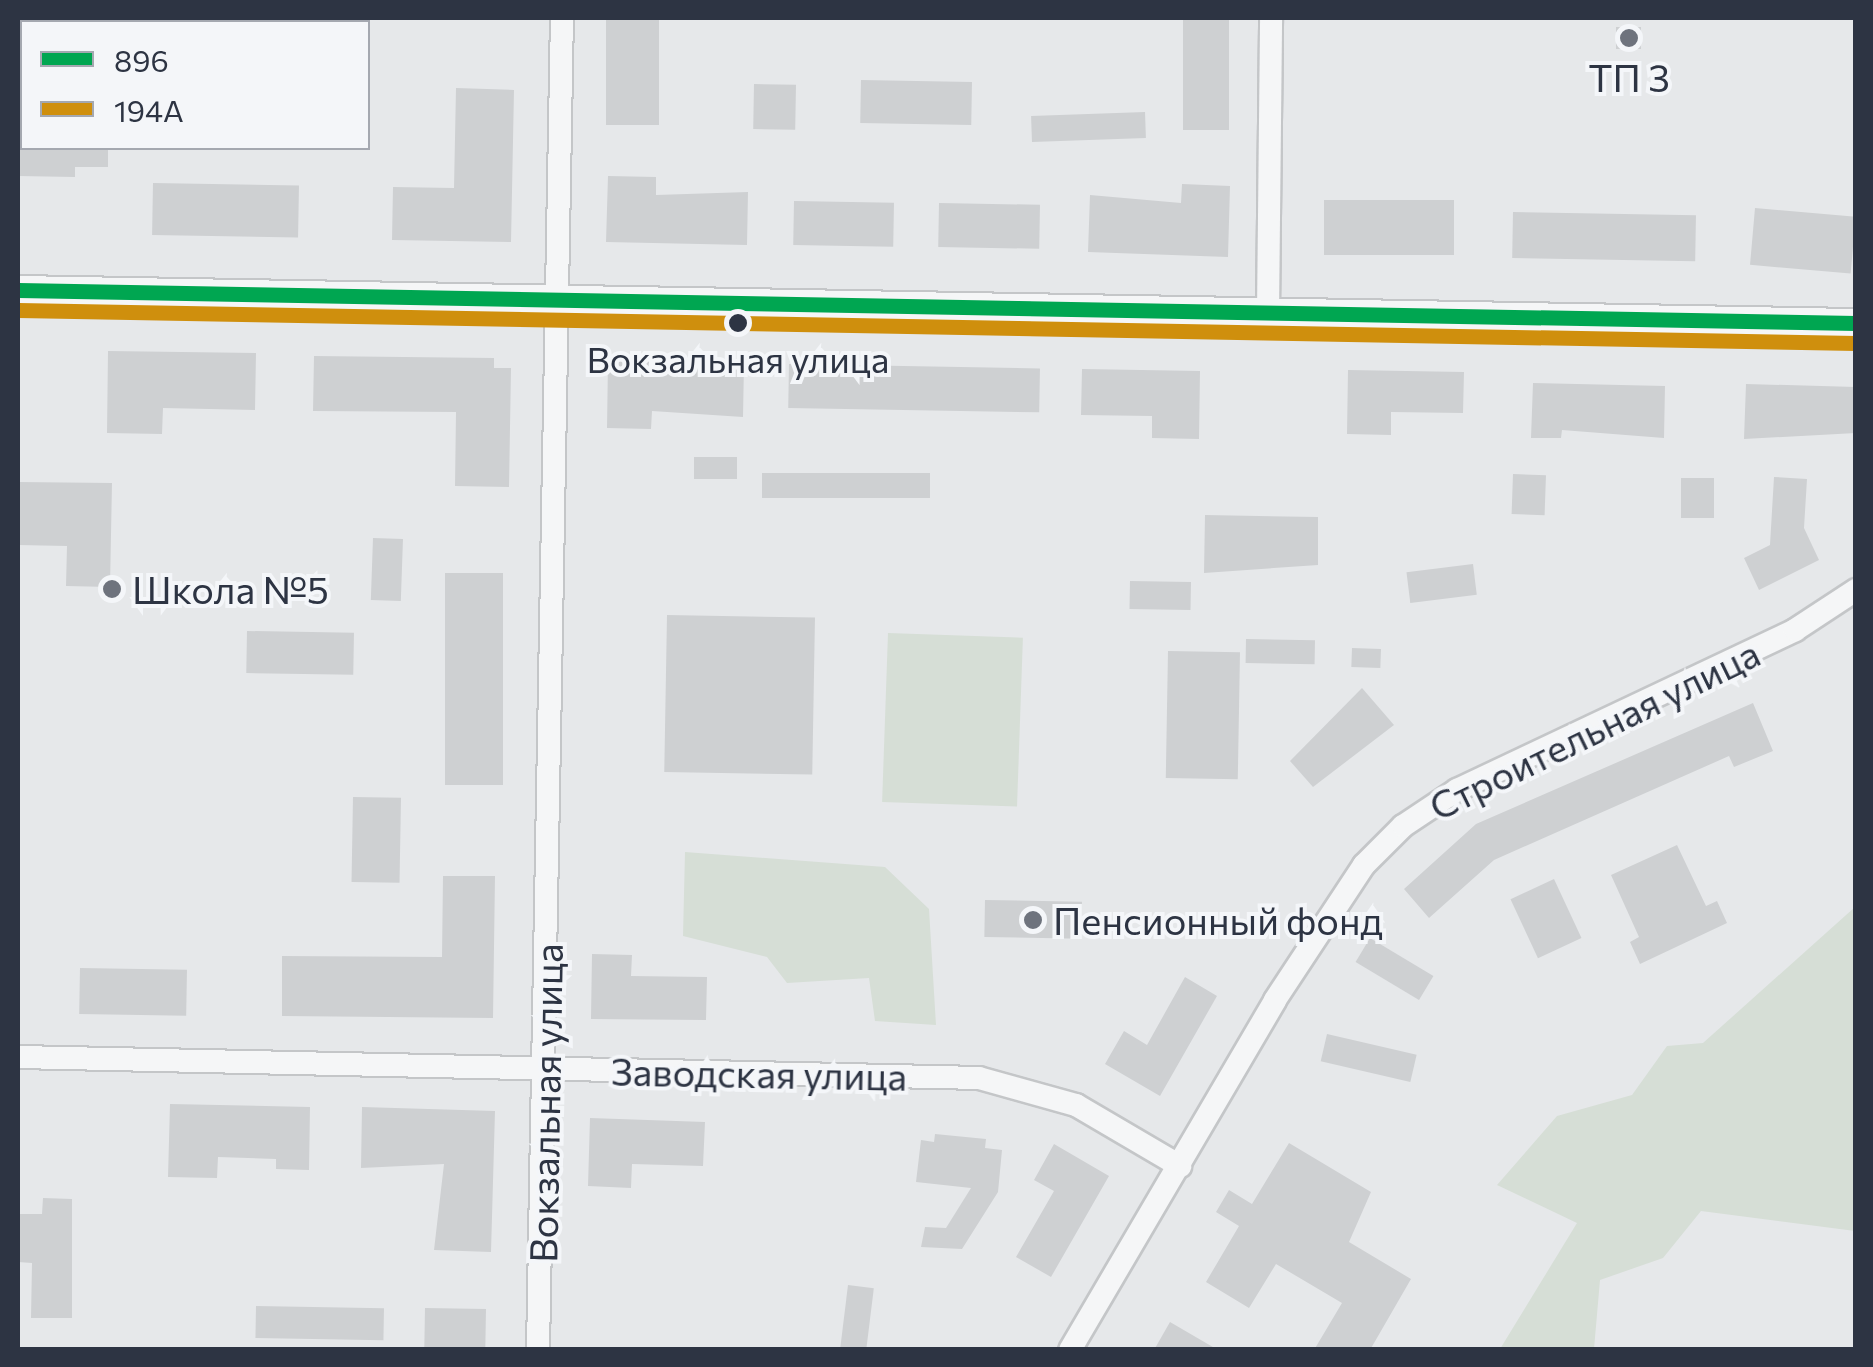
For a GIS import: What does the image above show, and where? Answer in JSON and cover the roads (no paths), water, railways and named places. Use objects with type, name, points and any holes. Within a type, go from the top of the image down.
[{"type":"street","name":"Вокзальная улица","points":[[538,1350],[547,1070],[562,18]]},
{"type":"street","points":[[1268,313],[1272,18]]},
{"type":"street","points":[[18,290],[1856,322]]},
{"type":"street","name":"Строительная улица","points":[[1070,1350],[1295,970],[1364,865],[1404,826],[1457,790],[1796,630],[1856,590]]},
{"type":"street","name":"Заводская улица","points":[[18,1056],[979,1078],[1076,1104],[1180,1166]]},
{"type":"place","name":"ТП 3","points":[[1629,38]]},
{"type":"place","name":"Вокзальная улица","points":[[738,323]]},
{"type":"place","name":"Школа №5","points":[[112,589]]},
{"type":"place","name":"Пенсионный фонд","points":[[1033,920]]}]
